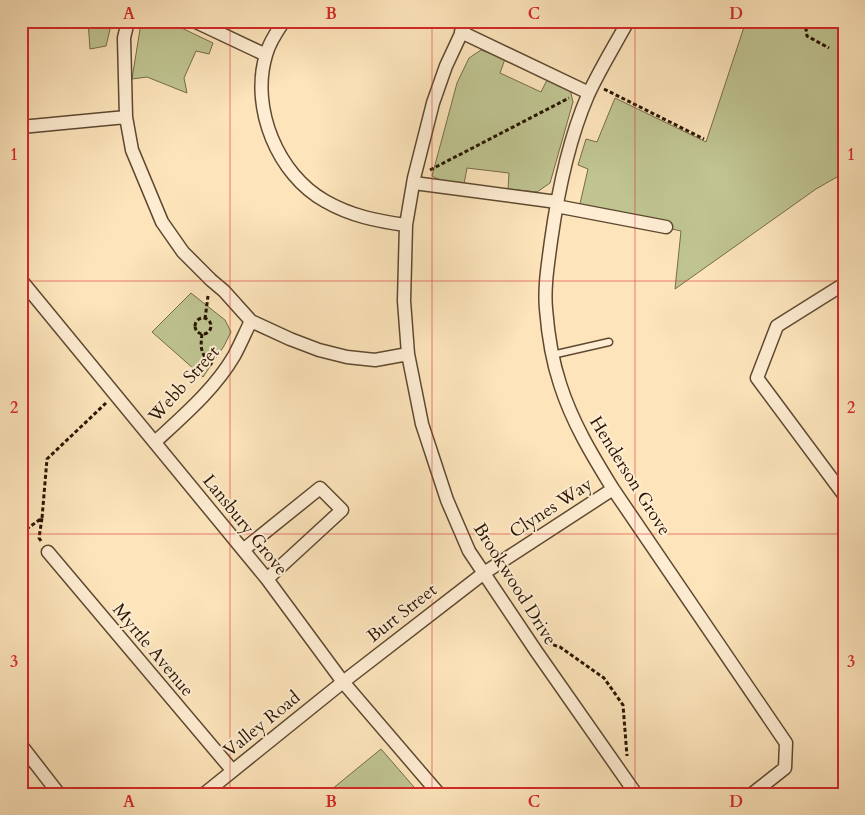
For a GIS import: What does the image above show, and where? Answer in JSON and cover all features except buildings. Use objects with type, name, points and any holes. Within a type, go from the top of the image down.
[{"type":"street","points":[[128,21],[124,38],[126,116],[132,150],[162,222],[183,252],[224,291],[251,321],[290,339],[318,350],[375,360],[408,354]]},
{"type":"street","points":[[194,21],[266,55]]},
{"type":"street","points":[[284,21],[266,55],[262,81],[269,134],[281,158],[299,180],[323,200],[348,213],[406,225]]},
{"type":"street","name":"Henderson Grove","points":[[628,21],[589,89],[568,150],[556,204],[547,273],[546,308],[552,355],[572,416],[588,449],[613,489],[786,744],[785,768],[752,794]]},
{"type":"street","points":[[464,27],[589,89]]},
{"type":"street","name":"Brookwood Drive","points":[[464,27],[433,103],[414,180],[406,225],[404,302],[408,354],[422,424],[447,500],[469,551],[526,637],[632,789]]},
{"type":"street","points":[[21,127],[126,116]]},
{"type":"street","points":[[414,180],[556,204],[666,227]]},
{"type":"street","name":"Lansbury Grove","points":[[21,280],[244,550],[342,682],[439,794]]},
{"type":"street","points":[[844,284],[777,326],[758,378],[844,495]]},
{"type":"street","name":"Webb Street","points":[[155,442],[195,404],[221,375],[234,356],[251,321]]},
{"type":"street","points":[[244,550],[320,488],[342,510],[267,579]]},
{"type":"street","name":"Clynes Way","points":[[484,573],[613,489]]},
{"type":"street","name":"Myrtle Avenue","points":[[48,552],[232,770]]},
{"type":"street","name":"Burt Street","points":[[342,682],[484,573]]},
{"type":"street","name":"Valley Road","points":[[204,794],[342,682]]},
{"type":"street","points":[[21,745],[59,794]]},
{"type":"lane","points":[[552,355],[609,342]]},
{"type":"path","points":[[807,21],[807,36],[829,48]]},
{"type":"path","points":[[414,180],[589,89],[704,139]]},
{"type":"path","points":[[205,319],[211,280]]},
{"type":"path","points":[[200,319],[205,319],[208,320],[210,328],[209,331],[202,334],[197,332],[196,322],[200,319]]},
{"type":"path","points":[[202,334],[200,347],[204,357],[221,375]]},
{"type":"path","points":[[48,552],[39,538],[47,459],[116,394]]},
{"type":"path","points":[[21,534],[42,518]]},
{"type":"path","points":[[526,637],[560,647],[604,678],[622,704],[632,789]]},
{"type":"green space","points":[[88,21],[112,21],[106,46],[90,49]]},
{"type":"green space","points":[[145,21],[167,21],[213,43],[209,54],[196,51],[184,78],[187,93],[147,77],[132,79],[141,23]]},
{"type":"green space","points":[[746,21],[844,21],[844,173],[816,189],[675,289],[681,231],[579,208],[588,169],[578,165],[586,139],[597,142],[615,98],[706,142]]},
{"type":"green space","points":[[481,50],[505,59],[500,73],[541,92],[548,78],[570,89],[573,102],[550,183],[537,192],[508,189],[509,173],[467,168],[464,184],[440,180],[432,176],[457,83],[469,58]]},
{"type":"green space","points":[[191,293],[225,320],[231,332],[203,377],[152,332]]},
{"type":"green space","points":[[381,749],[420,794],[326,794]]}]
